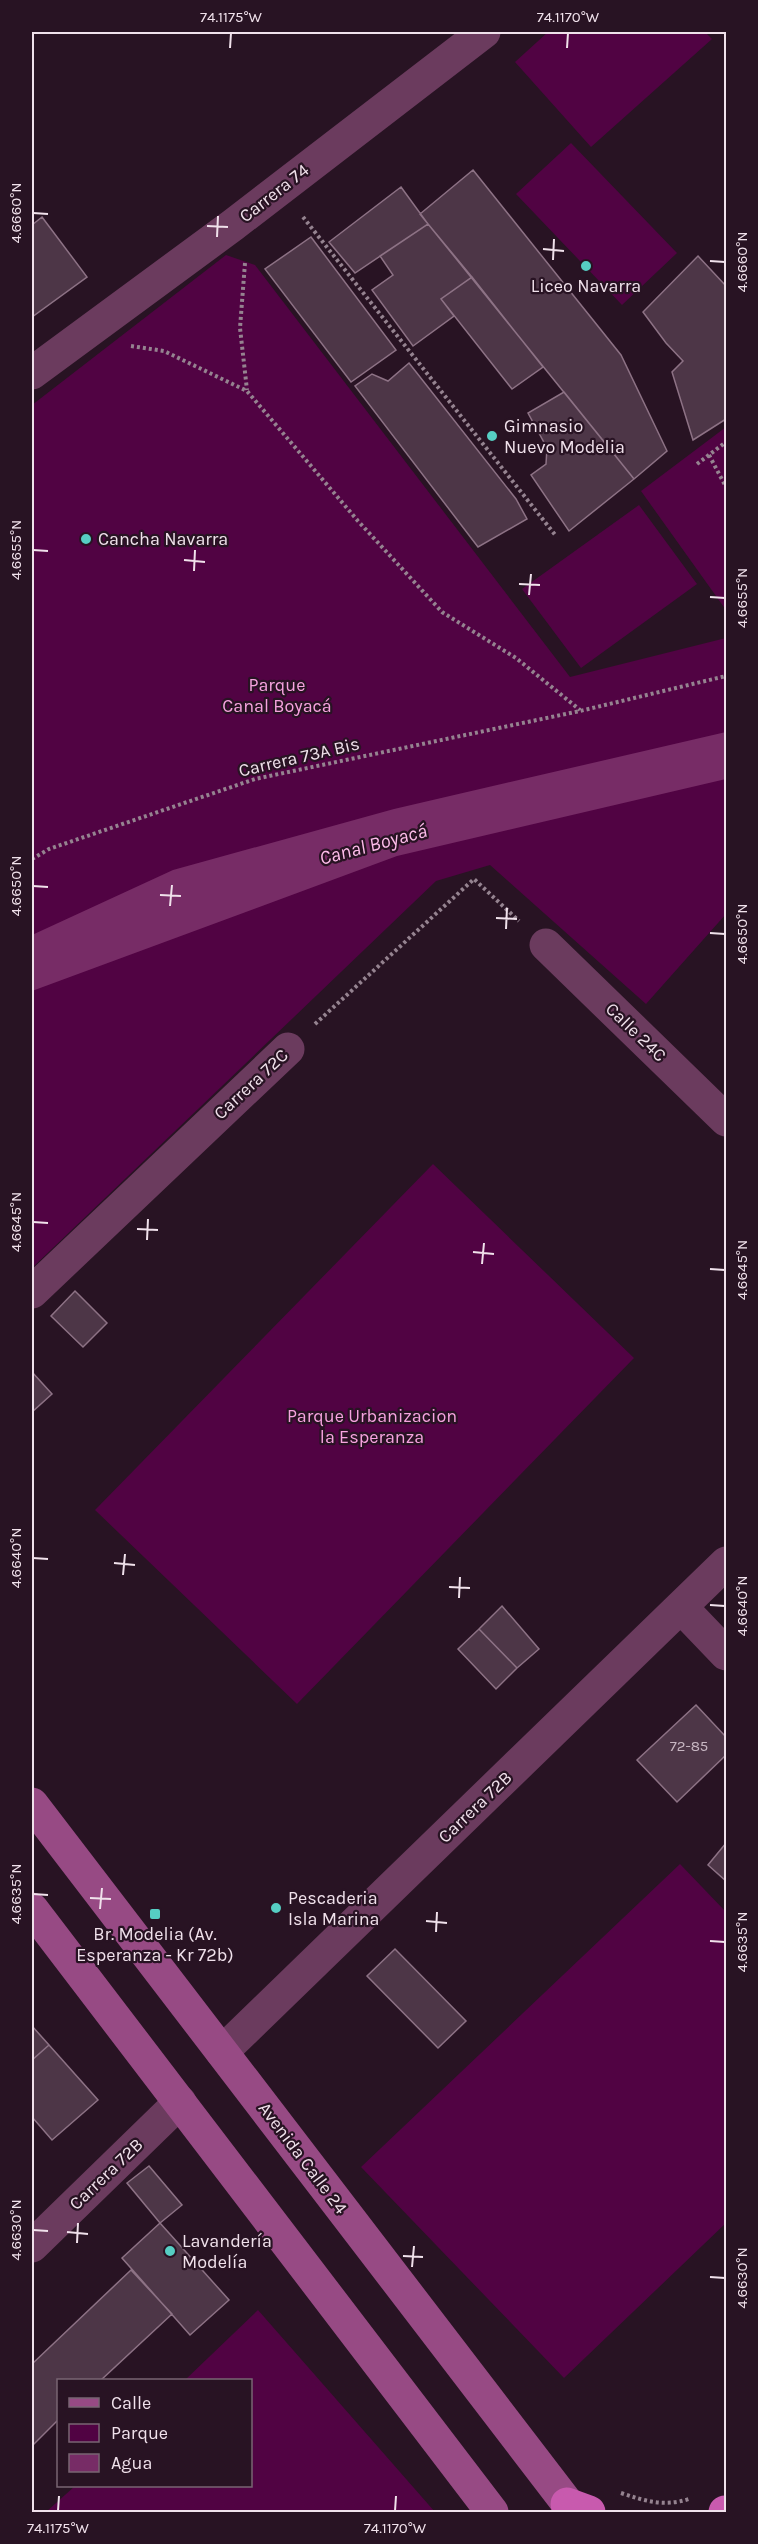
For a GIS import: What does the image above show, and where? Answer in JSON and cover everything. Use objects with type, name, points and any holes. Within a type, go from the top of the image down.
[{"type":"main road","name":"Avenida Calle 24","points":[[32,1804],[577,2510]]},
{"type":"main road","points":[[32,1909],[492,2512]]},
{"type":"street","name":"Carrera 74","points":[[32,373],[267,198],[484,32]]},
{"type":"street","name":"Calle 24C","points":[[546,945],[726,1120]]},
{"type":"street","name":"Carrera 72C","points":[[32,1292],[288,1049]]},
{"type":"street","name":"Carrera 72B","points":[[222,2052],[726,1563]]},
{"type":"street","points":[[681,1607],[726,1654]]},
{"type":"street","name":"Carrera 72B","points":[[32,2246],[180,2102]]},
{"type":"path","points":[[247,391],[240,328],[245,264],[267,198]]},
{"type":"path","points":[[267,198],[555,536]]},
{"type":"path","points":[[78,339],[164,351],[247,391],[358,521],[442,612],[516,658],[580,711]]},
{"type":"path","points":[[697,464],[726,442]]},
{"type":"path","points":[[709,455],[726,487]]},
{"type":"path","name":"Carrera 73A Bis","points":[[32,859],[49,849],[255,779],[580,711],[726,676]]},
{"type":"path","name":"Carrera 72C","points":[[288,1049],[474,879],[546,945]]},
{"type":"path","points":[[618,2492],[648,2503],[676,2503],[698,2496]]},
{"type":"green space","points":[[548,32],[705,32],[712,39],[591,147],[515,62]]},
{"type":"green space","points":[[571,143],[677,253],[622,305],[516,194]]},
{"type":"green space","name":"Parque Canal Boyacá","points":[[226,255],[255,265],[570,677],[726,638],[726,914],[646,1004],[490,865],[436,881],[32,1268],[32,405]]},
{"type":"green space","points":[[726,427],[726,610],[641,491]]},
{"type":"green space","points":[[639,505],[697,584],[581,668],[522,589]]},
{"type":"green space","name":"Parque Urbanizacion la Esperanza","points":[[433,1164],[634,1358],[297,1704],[95,1510]]},
{"type":"green space","points":[[680,1864],[726,1912],[726,2223],[564,2378],[361,2167]]},
{"type":"green space","points":[[258,2310],[435,2512],[46,2512],[74,2487],[252,2487],[252,2379],[186,2379]]},
{"type":"water","name":"Canal Boyacá","points":[[726,732],[726,779],[397,856],[32,991],[32,935],[173,870],[394,809]]},
{"type":"building","points":[[473,170],[621,355],[667,451],[634,479],[420,214]]},
{"type":"building","points":[[401,187],[428,224],[355,273],[329,242]]},
{"type":"building","points":[[42,217],[87,277],[32,317],[32,225]]},
{"type":"building","points":[[428,224],[472,277],[441,299],[454,316],[413,346],[372,290],[393,275],[380,256]]},
{"type":"building","points":[[311,237],[396,350],[351,382],[265,269]]},
{"type":"building","points":[[698,256],[726,286],[726,419],[693,440],[672,372],[683,361],[643,312]]},
{"type":"building","points":[[472,277],[543,367],[512,389],[441,299]]},
{"type":"building","points":[[409,363],[516,499],[527,519],[478,547],[355,386],[372,374],[388,381]]},
{"type":"building","points":[[564,392],[634,479],[569,531],[531,475],[546,464],[547,448],[528,413]]},
{"type":"building","points":[[75,1291],[107,1323],[83,1347],[51,1316]]},
{"type":"building","points":[[32,1372],[52,1394],[32,1412]]},
{"type":"building","points":[[502,1606],[539,1649],[517,1668],[479,1629]]},
{"type":"building","points":[[479,1629],[517,1668],[496,1689],[458,1649]]},
{"type":"building","points":[[696,1705],[726,1737],[726,1755],[677,1802],[637,1760]]},
{"type":"building","points":[[726,1843],[726,1881],[708,1865]]},
{"type":"building","points":[[395,1949],[466,2021],[438,2048],[367,1976]]},
{"type":"building","points":[[32,2026],[49,2045],[32,2060]]},
{"type":"building","points":[[49,2045],[98,2100],[52,2140],[32,2117],[32,2060]]},
{"type":"building","points":[[149,2166],[182,2205],[160,2223],[127,2183]]},
{"type":"building","points":[[160,2223],[229,2300],[190,2335],[122,2258]]},
{"type":"building","points":[[131,2270],[172,2314],[102,2379],[57,2379],[57,2421],[32,2446],[32,2364]]},
{"type":"place","name":"Liceo Navarra","points":[[586,266]]},
{"type":"place","name":"Gimnasio Nuevo Modelia","points":[[492,436]]},
{"type":"place","name":"Cancha Navarra","points":[[86,539]]},
{"type":"place","name":"Pescaderia Isla Marina","points":[[276,1908]]},
{"type":"place","name":"Br. Modelia (Av. Esperanza - Kr 72b)","points":[[155,1914]]},
{"type":"place","name":"Lavandería Modelía","points":[[170,2251]]}]
